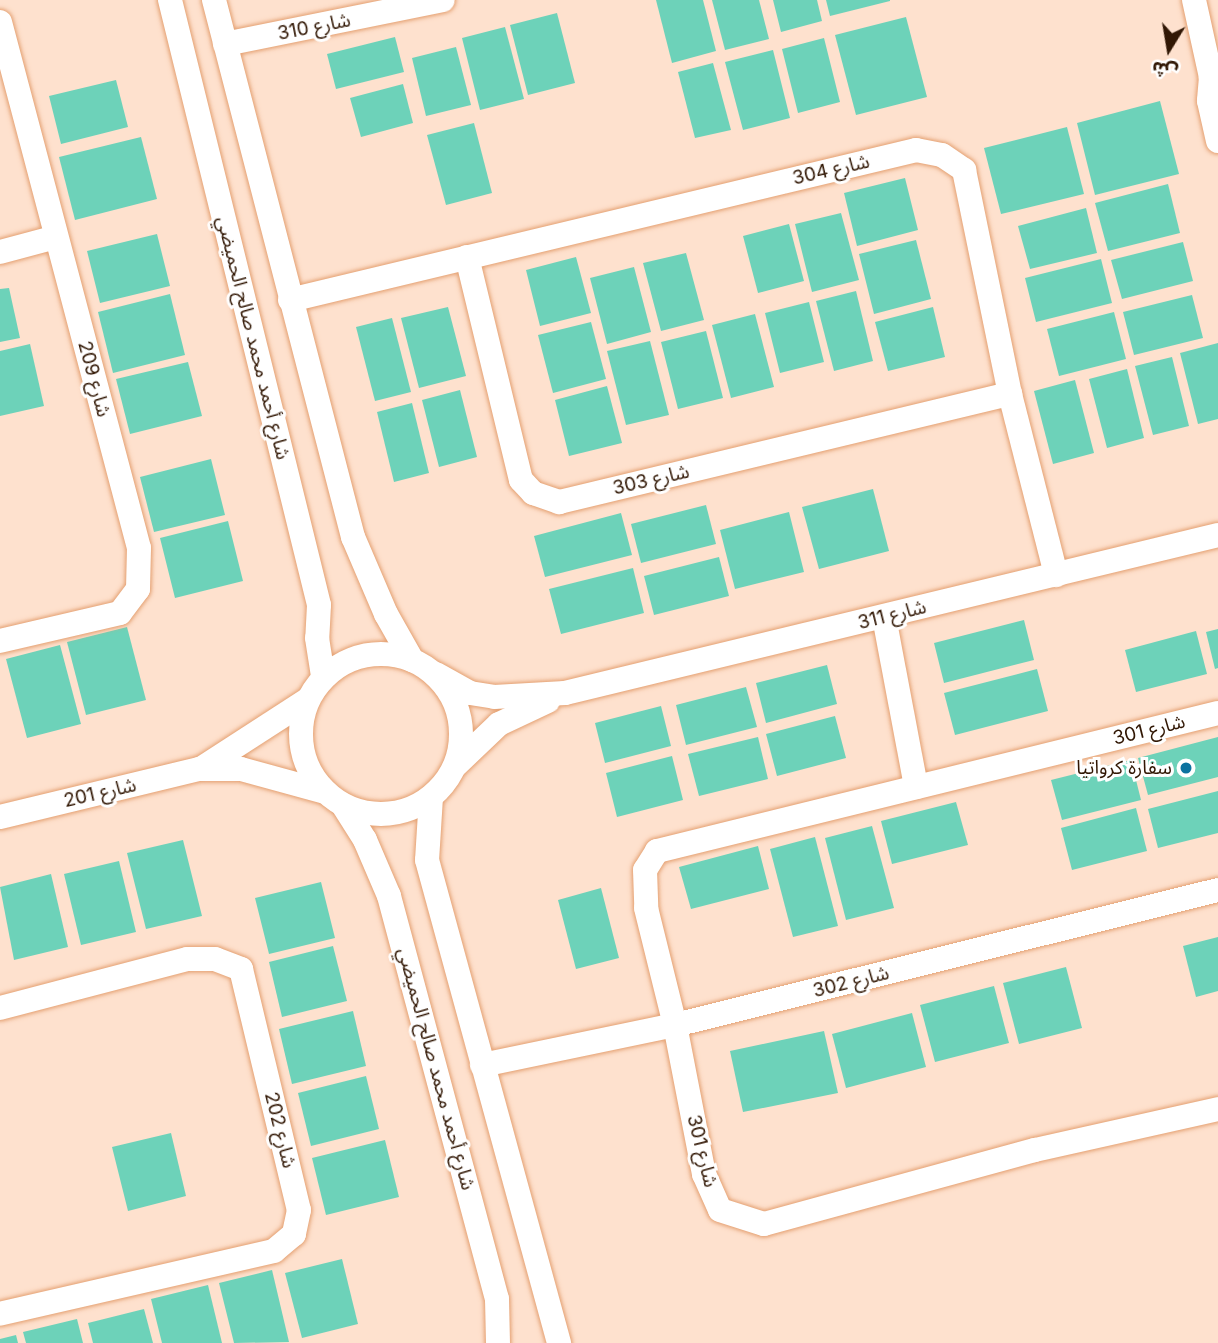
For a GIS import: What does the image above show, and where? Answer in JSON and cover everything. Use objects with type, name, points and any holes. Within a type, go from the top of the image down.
[{"type":"street","name":"شارع أحمد محمد صالح الحميضي","points":[[170,0],[319,605],[317,638],[323,677]]},
{"type":"street","points":[[214,0],[353,537],[386,614],[412,660]]},
{"type":"street","name":"شارع 310","points":[[225,44],[409,4],[443,0]]},
{"type":"street","points":[[1201,1],[1214,75],[1209,101],[1218,141]]},
{"type":"street","name":"شارع 209","points":[[0,22],[139,548],[138,589],[120,613],[0,641]]},
{"type":"street","name":"شارع 304","points":[[290,300],[916,150],[942,155],[964,170],[1010,394],[1056,575]]},
{"type":"street","points":[[0,252],[56,237]]},
{"type":"street","name":"شارع 303","points":[[467,257],[521,480],[533,492],[559,502],[1010,394]]},
{"type":"street","name":"شارع 311","points":[[436,674],[470,693],[494,697],[565,693],[1218,535]]},
{"type":"street","points":[[884,617],[916,787]]},
{"type":"street","points":[[391,654],[412,660],[436,674],[452,695],[461,722],[454,767],[431,797],[387,814],[334,799],[302,751],[300,723],[307,700],[323,677],[354,657],[391,654]]},
{"type":"street","name":"شارع 311","points":[[454,767],[499,724],[565,693]]},
{"type":"street","name":"شارع 201","points":[[199,769],[307,700]]},
{"type":"street","name":"شارع 301","points":[[1218,713],[657,851],[645,870],[646,908],[675,1025],[704,1174],[720,1210],[764,1224],[1035,1150],[1218,1109]]},
{"type":"street","name":"شارع 201","points":[[0,817],[199,769],[241,769],[334,799]]},
{"type":"street","points":[[431,797],[428,860],[554,1338]]},
{"type":"street","name":"شارع أحمد محمد صالح الحميضي","points":[[334,799],[365,840],[389,896],[498,1299],[498,1343]]},
{"type":"street","name":"شارع 302","points":[[482,1065],[675,1025],[1218,890]]},
{"type":"street","name":"شارع 202","points":[[0,1009],[187,959],[215,959],[241,969],[299,1210],[294,1234],[274,1251],[0,1314]]},
{"type":"building","points":[[656,0],[703,0],[716,51],[672,63]]},
{"type":"building","points":[[712,0],[759,0],[769,39],[725,50]]},
{"type":"building","points":[[773,0],[817,0],[822,21],[781,32]]},
{"type":"building","points":[[826,0],[890,0],[890,1],[830,16]]},
{"type":"building","points":[[557,13],[575,83],[528,95],[510,25]]},
{"type":"building","points":[[906,17],[927,97],[856,115],[835,35]]},
{"type":"building","points":[[505,27],[524,99],[480,110],[462,38]]},
{"type":"building","points":[[395,37],[404,72],[336,89],[327,54]]},
{"type":"building","points":[[824,38],[840,102],[798,113],[782,49]]},
{"type":"building","points":[[456,47],[471,105],[426,116],[412,58]]},
{"type":"building","points":[[773,50],[790,118],[743,130],[725,62]]},
{"type":"building","points":[[713,63],[731,130],[695,138],[678,72]]},
{"type":"building","points":[[116,80],[128,127],[61,144],[49,96]]},
{"type":"building","points":[[403,84],[413,123],[361,137],[350,98]]},
{"type":"building","points":[[1160,101],[1179,174],[1095,195],[1077,123]]},
{"type":"building","points":[[474,123],[492,193],[446,205],[427,135]]},
{"type":"building","points":[[1067,127],[1084,194],[1001,214],[984,148]]},
{"type":"building","points":[[141,137],[157,199],[75,220],[59,157]]},
{"type":"building","points":[[905,178],[918,230],[857,246],[844,193]]},
{"type":"building","points":[[1168,184],[1180,233],[1108,251],[1095,203]]},
{"type":"building","points":[[1086,208],[1097,253],[1030,269],[1018,226]]},
{"type":"building","points":[[841,213],[859,280],[812,292],[795,224]]},
{"type":"building","points":[[789,224],[804,281],[758,293],[743,236]]},
{"type":"building","points":[[157,234],[170,286],[100,303],[87,251]]},
{"type":"building","points":[[916,240],[931,299],[874,314],[859,254]]},
{"type":"building","points":[[1183,242],[1193,281],[1122,299],[1111,260]]},
{"type":"building","points":[[686,253],[704,320],[661,331],[643,263]]},
{"type":"building","points":[[576,257],[591,313],[540,326],[526,270]]},
{"type":"building","points":[[1101,259],[1112,303],[1036,322],[1025,278]]},
{"type":"building","points":[[634,267],[651,332],[607,344],[590,278]]},
{"type":"building","points":[[9,288],[20,338],[0,342],[0,289]]},
{"type":"building","points":[[856,291],[873,361],[834,371],[816,301]]},
{"type":"building","points":[[170,294],[185,355],[113,373],[98,312]]},
{"type":"building","points":[[1192,295],[1203,338],[1134,355],[1123,312]]},
{"type":"building","points":[[809,302],[824,362],[780,373],[765,313]]},
{"type":"building","points":[[448,307],[466,376],[419,388],[401,318]]},
{"type":"building","points":[[933,307],[945,357],[888,371],[875,322]]},
{"type":"building","points":[[1114,312],[1126,359],[1059,376],[1047,329]]},
{"type":"building","points":[[755,314],[774,387],[731,398],[712,325]]},
{"type":"building","points":[[392,318],[411,392],[375,401],[356,327]]},
{"type":"building","points":[[591,322],[606,379],[553,393],[538,335]]},
{"type":"building","points":[[706,331],[723,398],[678,409],[661,342]]},
{"type":"building","points":[[650,341],[669,415],[626,425],[607,351]]},
{"type":"building","points":[[1218,343],[1218,419],[1198,424],[1180,353]]},
{"type":"building","points":[[30,344],[44,406],[0,416],[0,351]]},
{"type":"building","points":[[1172,357],[1189,426],[1153,435],[1135,366]]},
{"type":"building","points":[[188,362],[202,416],[130,434],[116,379]]},
{"type":"building","points":[[1127,369],[1144,438],[1107,448],[1089,379]]},
{"type":"building","points":[[1075,380],[1094,453],[1053,464],[1034,391]]},
{"type":"building","points":[[607,386],[622,443],[569,456],[555,400]]},
{"type":"building","points":[[460,390],[477,457],[439,467],[422,400]]},
{"type":"building","points":[[412,403],[429,473],[394,482],[377,412]]},
{"type":"building","points":[[211,459],[225,515],[154,532],[140,477]]},
{"type":"building","points":[[873,489],[889,551],[819,569],[802,507]]},
{"type":"building","points":[[706,505],[716,544],[641,563],[631,524]]},
{"type":"building","points":[[789,512],[804,572],[735,589],[720,530]]},
{"type":"building","points":[[621,513],[632,555],[545,577],[534,536]]},
{"type":"building","points":[[228,521],[243,581],[175,598],[160,538]]},
{"type":"building","points":[[719,557],[729,596],[654,615],[644,576]]},
{"type":"building","points":[[633,568],[644,613],[561,634],[549,589]]},
{"type":"building","points":[[1024,620],[1034,660],[944,683],[934,643]]},
{"type":"building","points":[[127,627],[146,700],[86,715],[67,642]]},
{"type":"building","points":[[1218,629],[1218,668],[1215,669],[1206,632]]},
{"type":"building","points":[[1196,631],[1207,674],[1136,692],[1125,650]]},
{"type":"building","points":[[60,645],[81,724],[27,738],[6,659]]},
{"type":"building","points":[[827,665],[837,704],[766,723],[756,683]]},
{"type":"building","points":[[1037,669],[1048,711],[955,735],[944,693]]},
{"type":"building","points":[[746,687],[757,727],[686,745],[676,705]]},
{"type":"building","points":[[661,706],[671,746],[605,763],[595,723]]},
{"type":"building","points":[[835,716],[846,758],[777,776],[766,734]]},
{"type":"building","points":[[758,737],[768,779],[699,796],[688,754]]},
{"type":"building","points":[[1218,737],[1218,777],[1148,795],[1138,758]]},
{"type":"building","points":[[672,756],[683,800],[617,817],[606,773]]},
{"type":"building","points":[[1131,760],[1141,800],[1062,820],[1051,780]]},
{"type":"building","points":[[1218,791],[1218,833],[1158,848],[1148,809]]},
{"type":"building","points":[[956,802],[968,845],[892,864],[881,821]]},
{"type":"building","points":[[1136,808],[1147,851],[1072,870],[1061,828]]},
{"type":"building","points":[[872,826],[894,908],[846,920],[825,838]]},
{"type":"building","points":[[815,837],[838,926],[793,937],[770,849]]},
{"type":"building","points":[[183,840],[202,916],[146,929],[127,853]]},
{"type":"building","points":[[758,846],[769,889],[691,909],[679,867]]},
{"type":"building","points":[[119,861],[136,932],[81,945],[64,874]]},
{"type":"building","points":[[51,874],[68,947],[14,960],[0,887]]},
{"type":"building","points":[[321,882],[335,938],[269,954],[255,898]]},
{"type":"building","points":[[601,888],[619,958],[576,969],[558,900]]},
{"type":"building","points":[[1218,937],[1218,991],[1196,997],[1183,946]]},
{"type":"building","points":[[333,946],[347,1001],[282,1017],[269,962]]},
{"type":"building","points":[[1066,967],[1082,1028],[1019,1044],[1003,983]]},
{"type":"building","points":[[994,986],[1009,1043],[935,1062],[920,1005]]},
{"type":"building","points":[[353,1011],[366,1066],[292,1084],[279,1029]]},
{"type":"building","points":[[912,1013],[926,1067],[846,1088],[832,1034]]},
{"type":"building","points":[[824,1031],[838,1093],[743,1112],[730,1051]]},
{"type":"building","points":[[366,1076],[379,1129],[311,1146],[298,1093]]},
{"type":"building","points":[[171,1133],[186,1196],[128,1211],[112,1147]]},
{"type":"building","points":[[385,1140],[399,1197],[326,1215],[312,1158]]},
{"type":"building","points":[[342,1259],[358,1324],[302,1338],[285,1273]]},
{"type":"building","points":[[272,1270],[289,1342],[234,1343],[219,1283]]},
{"type":"building","points":[[208,1285],[222,1343],[162,1343],[151,1299]]},
{"type":"building","points":[[144,1309],[153,1343],[93,1343],[88,1323]]},
{"type":"building","points":[[77,1319],[83,1343],[26,1343],[23,1332]]},
{"type":"building","points":[[16,1335],[18,1343],[0,1343],[0,1339]]},
{"type":"place","name":"سفارة كرواتيا","points":[[1186,768]]}]
